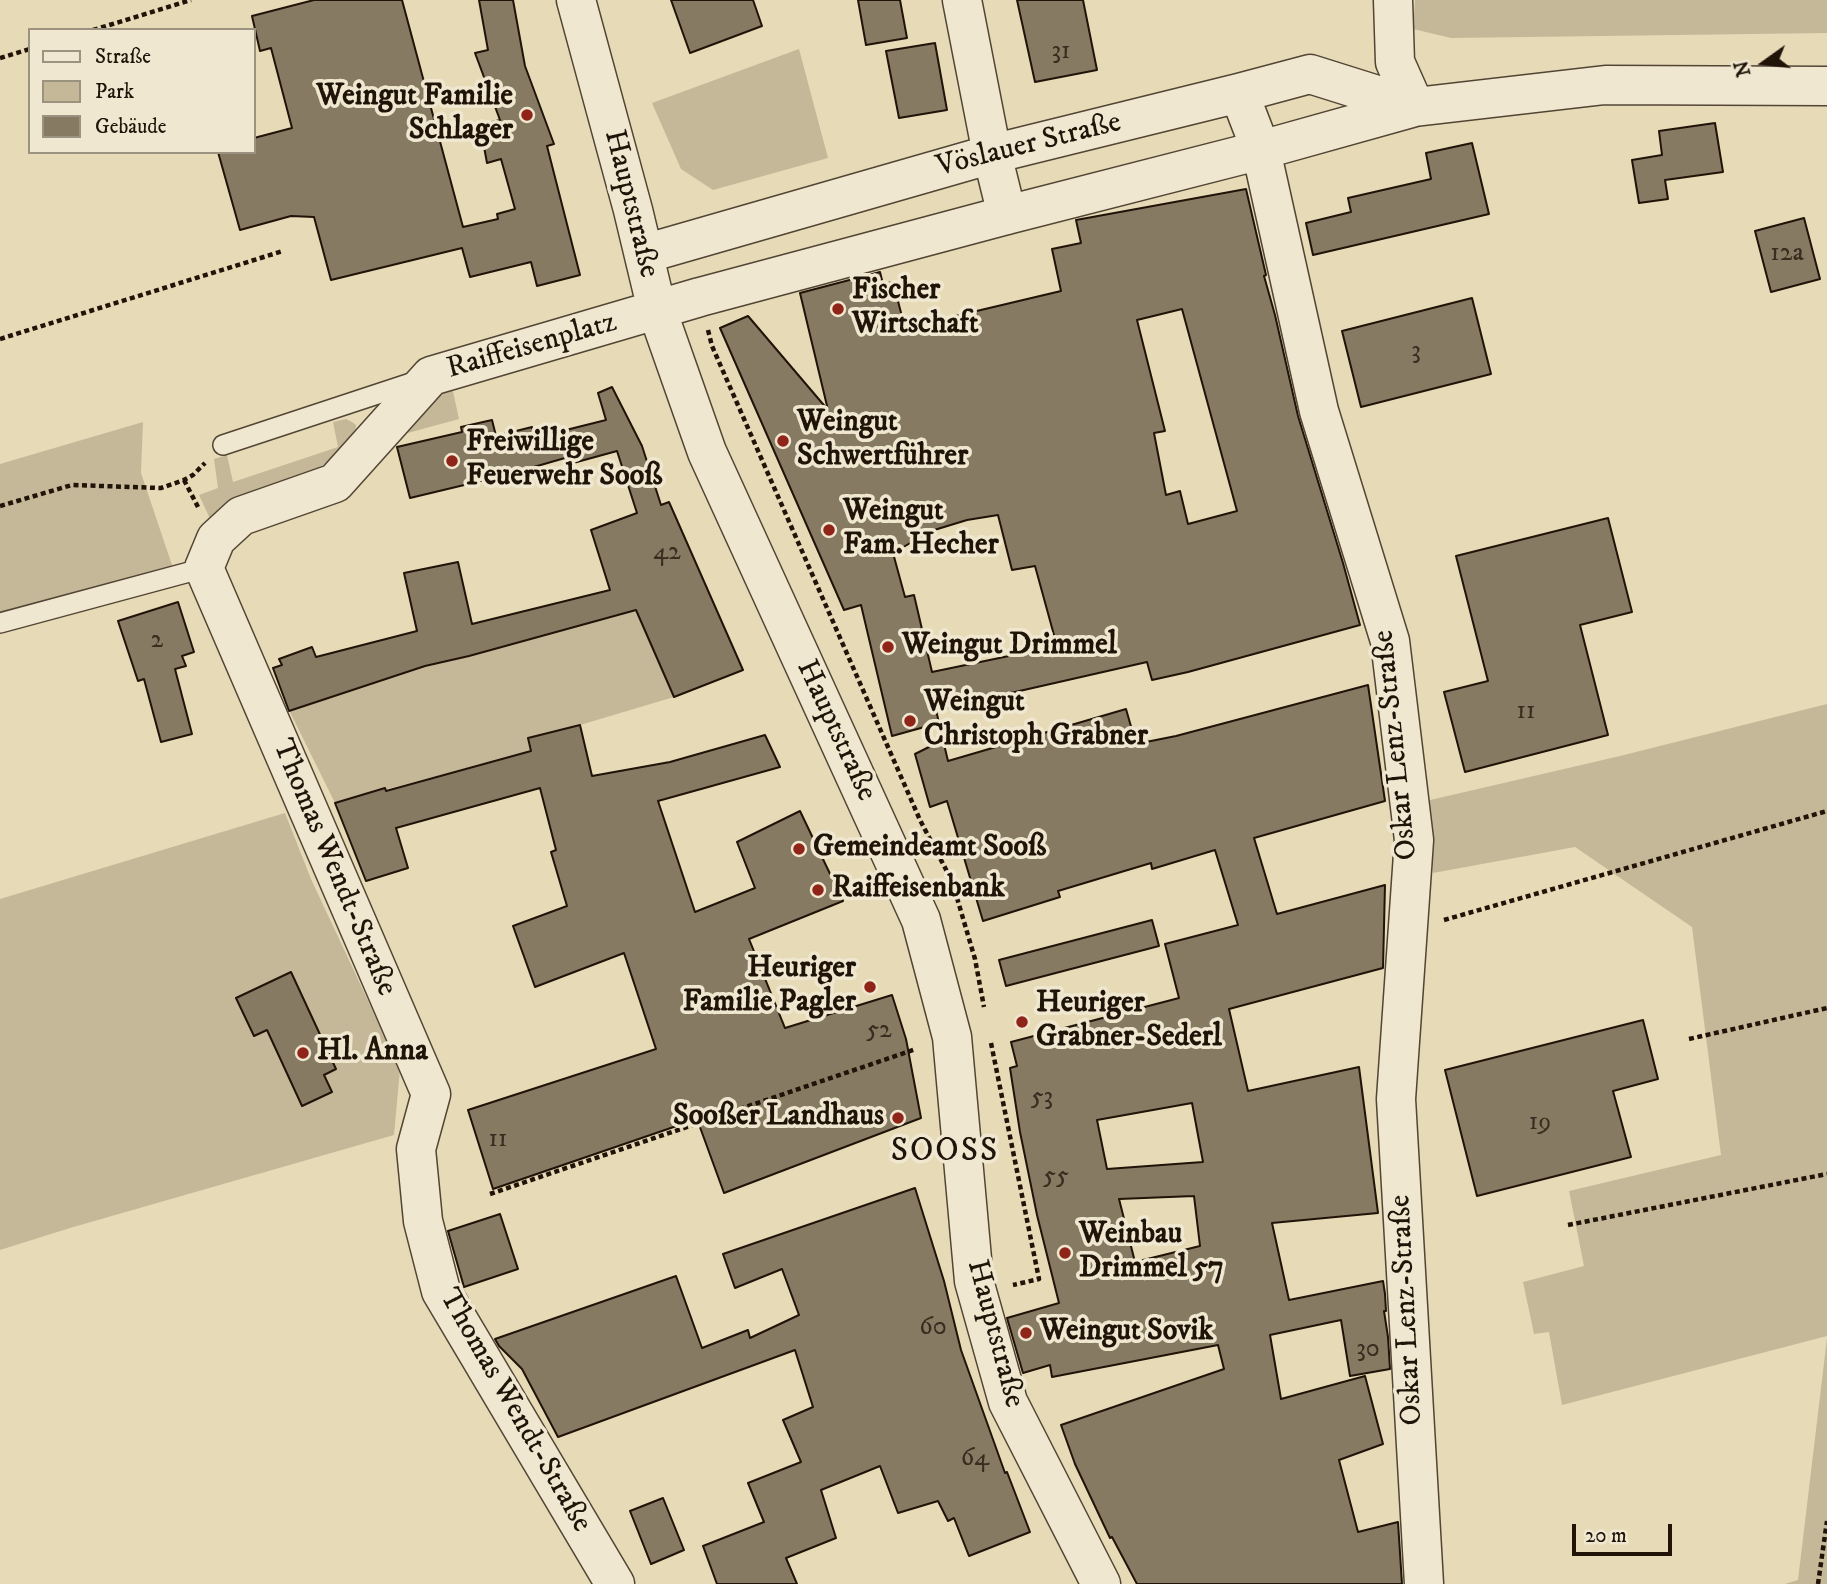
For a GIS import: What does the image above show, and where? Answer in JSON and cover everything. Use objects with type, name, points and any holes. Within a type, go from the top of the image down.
[{"type":"street","name":"Hauptstraße","points":[[576,0],[657,310],[708,452],[921,920],[952,1037],[974,1281],[1008,1402],[1101,1584]]},
{"type":"street","points":[[962,0],[1007,215]]},
{"type":"street","points":[[1393,0],[1395,62],[1415,107]]},
{"type":"street","name":"Vöslauer Straße","points":[[644,254],[992,153],[1310,74],[1415,107]]},
{"type":"street","name":"Vöslauer Straße","points":[[657,310],[1415,107],[1605,85],[1827,86]]},
{"type":"street","name":"Oskar Lenz-Straße","points":[[1240,93],[1261,150],[1319,411],[1390,641],[1414,840],[1396,1099],[1424,1584]]},
{"type":"street","name":"Raiffeisenplatz","points":[[210,553],[241,516],[335,483],[431,376],[657,310]]},
{"type":"street","name":"Thomas Wendt-Straße","points":[[210,553],[431,1094],[416,1149],[423,1221],[441,1291],[615,1584]]},
{"type":"lane","points":[[223,444],[431,376]]},
{"type":"lane","points":[[0,623],[210,553]]},
{"type":"path","points":[[100,28],[191,0]]},
{"type":"path","points":[[0,58],[28,50]]},
{"type":"path","points":[[0,339],[283,251]]},
{"type":"path","points":[[0,506],[72,485],[161,488],[193,475],[223,444]]},
{"type":"path","points":[[1408,930],[1827,811]]},
{"type":"path","points":[[1689,1039],[1827,1008]]},
{"type":"path","points":[[490,1194],[952,1037]]},
{"type":"path","points":[[1568,1225],[1827,1174]]},
{"type":"path","points":[[1818,1584],[1827,1521]]},
{"type":"green space","points":[[1415,0],[1827,0],[1827,33],[1451,38],[1413,29]]},
{"type":"green space","points":[[799,49],[828,158],[713,190],[681,169],[652,103]]},
{"type":"green space","points":[[452,387],[459,419],[393,437],[441,390]]},
{"type":"green space","points":[[346,419],[356,425],[355,433],[336,456],[300,481],[212,523],[199,495],[218,488],[214,459],[227,455],[233,482],[338,447],[333,422]]},
{"type":"green space","points":[[143,422],[141,473],[173,568],[0,614],[0,464]]},
{"type":"green space","points":[[640,609],[674,697],[528,738],[531,751],[335,803],[288,708],[425,666],[479,654]]},
{"type":"green space","points":[[1827,704],[1827,1336],[1562,1405],[1549,1332],[1534,1334],[1523,1282],[1584,1266],[1569,1191],[1721,1155],[1692,927],[1575,847],[1433,873],[1426,801]]},
{"type":"green space","points":[[285,813],[311,879],[400,1069],[394,1135],[0,1250],[0,899]]},
{"type":"green space","points":[[1827,1338],[1827,1584],[1785,1584],[1798,1580]]},
{"type":"building","points":[[314,0],[402,0],[463,227],[498,219],[497,214],[515,209],[501,159],[487,163],[480,125],[500,120],[475,53],[488,50],[479,0],[513,0],[525,66],[554,144],[547,146],[580,275],[537,286],[531,262],[470,277],[462,248],[331,280],[314,217],[291,216],[240,230],[219,154],[256,154],[256,137],[292,128],[271,48],[260,51],[252,16]]},
{"type":"building","points":[[671,0],[753,0],[762,26],[690,53]]},
{"type":"building","points":[[858,0],[900,0],[907,38],[866,45]]},
{"type":"building","points":[[1017,0],[1083,0],[1097,70],[1035,82]]},
{"type":"building","points":[[935,43],[947,110],[899,118],[886,51]]},
{"type":"building","points":[[1715,123],[1723,172],[1665,180],[1668,199],[1639,203],[1632,160],[1662,155],[1659,131]]},
{"type":"building","points":[[1472,143],[1489,214],[1313,255],[1306,223],[1351,212],[1348,198],[1431,179],[1426,153]]},
{"type":"building","points":[[1246,189],[1298,416],[1360,625],[1152,680],[1147,662],[936,710],[939,723],[892,736],[861,605],[844,610],[720,328],[748,316],[828,410],[800,293],[880,272],[883,284],[893,282],[905,328],[1061,291],[1052,249],[1081,243],[1076,220]],"holes":[[[1182,309],[1237,511],[1188,524],[1180,491],[1166,495],[1154,433],[1165,431],[1137,320]],[[998,515],[1012,570],[1035,566],[1057,646],[932,672],[914,595],[905,597],[893,553],[931,531],[967,520]]]},
{"type":"building","points":[[1804,218],[1820,279],[1771,292],[1755,231]]},
{"type":"building","points":[[1472,298],[1491,374],[1361,407],[1342,331]]},
{"type":"building","points":[[612,387],[642,446],[661,505],[669,502],[743,670],[674,697],[636,610],[425,666],[289,711],[273,668],[282,665],[279,659],[312,647],[316,657],[417,631],[404,573],[458,562],[472,624],[610,590],[591,530],[637,513],[617,451],[566,465],[565,458],[410,498],[397,447],[462,432],[461,427],[492,420],[496,436],[532,427],[534,438],[606,420],[598,393]]},
{"type":"building","points":[[1608,518],[1632,612],[1580,625],[1608,735],[1465,772],[1444,692],[1488,681],[1456,556]]},
{"type":"building","points":[[178,602],[194,652],[182,656],[186,666],[175,669],[192,734],[161,742],[144,679],[138,681],[118,621]]},
{"type":"building","points":[[1368,685],[1385,801],[1254,838],[1277,914],[1385,885],[1383,968],[1229,1009],[1248,1091],[1359,1067],[1378,1213],[1272,1223],[1289,1300],[1383,1281],[1390,1369],[1350,1376],[1341,1320],[1270,1335],[1281,1399],[1365,1376],[1383,1444],[1339,1460],[1358,1532],[1398,1522],[1402,1584],[1137,1584],[1112,1537],[1110,1538],[1075,1464],[1061,1425],[1224,1369],[1218,1345],[1052,1377],[1050,1365],[1023,1373],[1007,1318],[1059,1303],[1020,1132],[1010,1068],[1017,1066],[1011,1042],[1179,998],[1165,944],[1238,925],[1215,850],[1152,869],[1151,863],[1058,891],[1060,897],[983,921],[947,801],[930,807],[915,754],[943,740],[948,761],[1126,709],[1136,744],[1176,736]],"holes":[[[1192,1103],[1203,1162],[1107,1169],[1097,1120]],[[1194,1196],[1200,1246],[1135,1262],[1119,1199]]]},
{"type":"building","points":[[580,725],[592,776],[670,762],[765,735],[780,767],[658,801],[695,912],[755,888],[737,842],[800,811],[843,901],[749,939],[785,1028],[892,995],[906,1039],[921,1118],[724,1193],[697,1119],[493,1189],[468,1110],[656,1049],[624,953],[535,987],[513,926],[567,906],[551,852],[556,850],[540,788],[396,828],[408,868],[366,881],[335,803],[531,751],[528,738]]},
{"type":"building","points":[[1152,920],[1159,946],[1006,986],[999,960]]},
{"type":"building","name":"Hl. Anna","points":[[291,972],[336,1069],[324,1075],[332,1092],[302,1106],[267,1030],[254,1036],[236,998]]},
{"type":"building","points":[[1643,1020],[1658,1079],[1613,1091],[1631,1157],[1477,1196],[1445,1070]]},
{"type":"building","points":[[915,1188],[944,1281],[961,1350],[1005,1473],[1007,1472],[1030,1532],[969,1556],[954,1518],[948,1521],[938,1501],[898,1513],[880,1466],[821,1490],[836,1538],[786,1558],[797,1584],[717,1584],[703,1546],[764,1522],[748,1483],[801,1462],[783,1420],[813,1407],[795,1350],[558,1437],[522,1369],[495,1339],[676,1276],[702,1348],[748,1330],[750,1338],[799,1315],[782,1269],[735,1288],[723,1254]]},
{"type":"building","points":[[500,1214],[518,1269],[464,1287],[448,1231]]},
{"type":"building","points":[[663,1498],[684,1550],[651,1564],[630,1511]]},
{"type":"place","name":"Weingut Familie Schlager","points":[[527,115]]},
{"type":"place","name":"Fischer Wirtschaft","points":[[838,309]]},
{"type":"place","name":"Weingut Schwertführer","points":[[783,441]]},
{"type":"place","name":"Freiwillige Feuerwehr Sooß","points":[[452,461]]},
{"type":"place","name":"Weingut Fam. Hecher","points":[[829,530]]},
{"type":"place","name":"Weingut Drimmel","points":[[888,647]]},
{"type":"place","name":"Weingut Christoph Grabner","points":[[910,721]]},
{"type":"place","name":"Gemeindeamt Sooß","points":[[799,849]]},
{"type":"place","name":"Raiffeisenbank","points":[[818,890]]},
{"type":"place","name":"Heuriger Familie Pagler","points":[[870,987]]},
{"type":"place","name":"Heuriger Grabner-Sederl","points":[[1022,1022]]},
{"type":"place","name":"Hl. Anna","points":[[303,1053]]},
{"type":"place","name":"Sooßer Landhaus","points":[[898,1118]]},
{"type":"place","name":"Weinbau Drimmel 57","points":[[1065,1253]]},
{"type":"place","name":"Weingut Sovik","points":[[1026,1333]]},
{"type":"district","name":"SOOSS","points":[[945,1153]]}]
